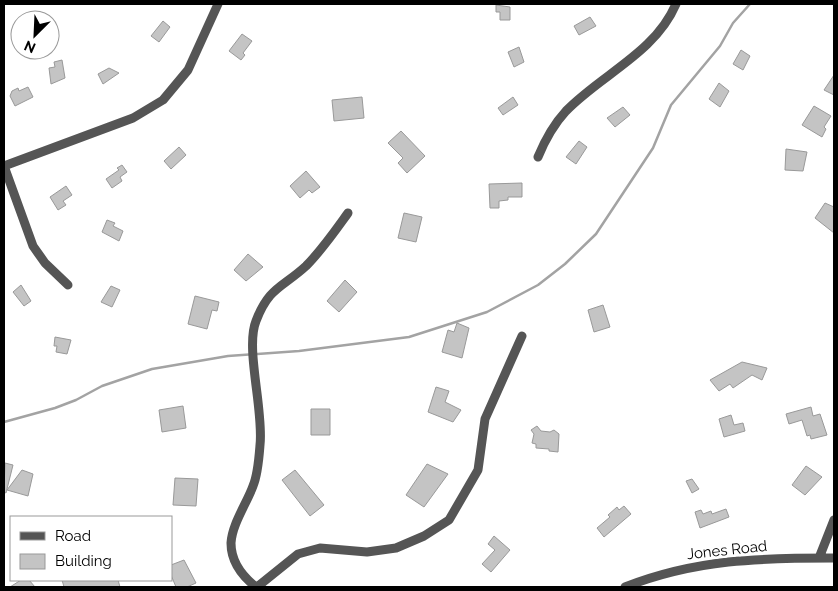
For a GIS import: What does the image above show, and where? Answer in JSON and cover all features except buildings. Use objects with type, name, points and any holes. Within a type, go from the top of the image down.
[{"type":"street","points":[[68,285],[45,263],[33,246],[4,166],[133,118],[163,100],[177,86],[188,70],[218,4]]},
{"type":"street","points":[[538,157],[550,132],[567,111],[650,43],[662,29],[676,4]]},
{"type":"street","points":[[348,213],[323,248],[304,267],[276,287],[265,302],[255,323],[253,345],[260,416],[260,443],[254,484],[231,541],[234,562],[245,578],[256,587],[298,554],[320,548],[367,552],[396,548],[424,536],[449,520],[478,470],[485,419],[522,336]]},
{"type":"street","points":[[818,558],[834,520]]},
{"type":"street","name":"Jones Road","points":[[625,587],[652,577],[715,562],[749,559],[834,558]]},
{"type":"waterway","points":[[4,422],[55,408],[76,400],[102,386],[152,369],[228,356],[299,351],[409,337],[487,312],[538,285],[565,264],[596,234],[653,148],[671,105],[720,46],[733,23],[750,4]]}]
